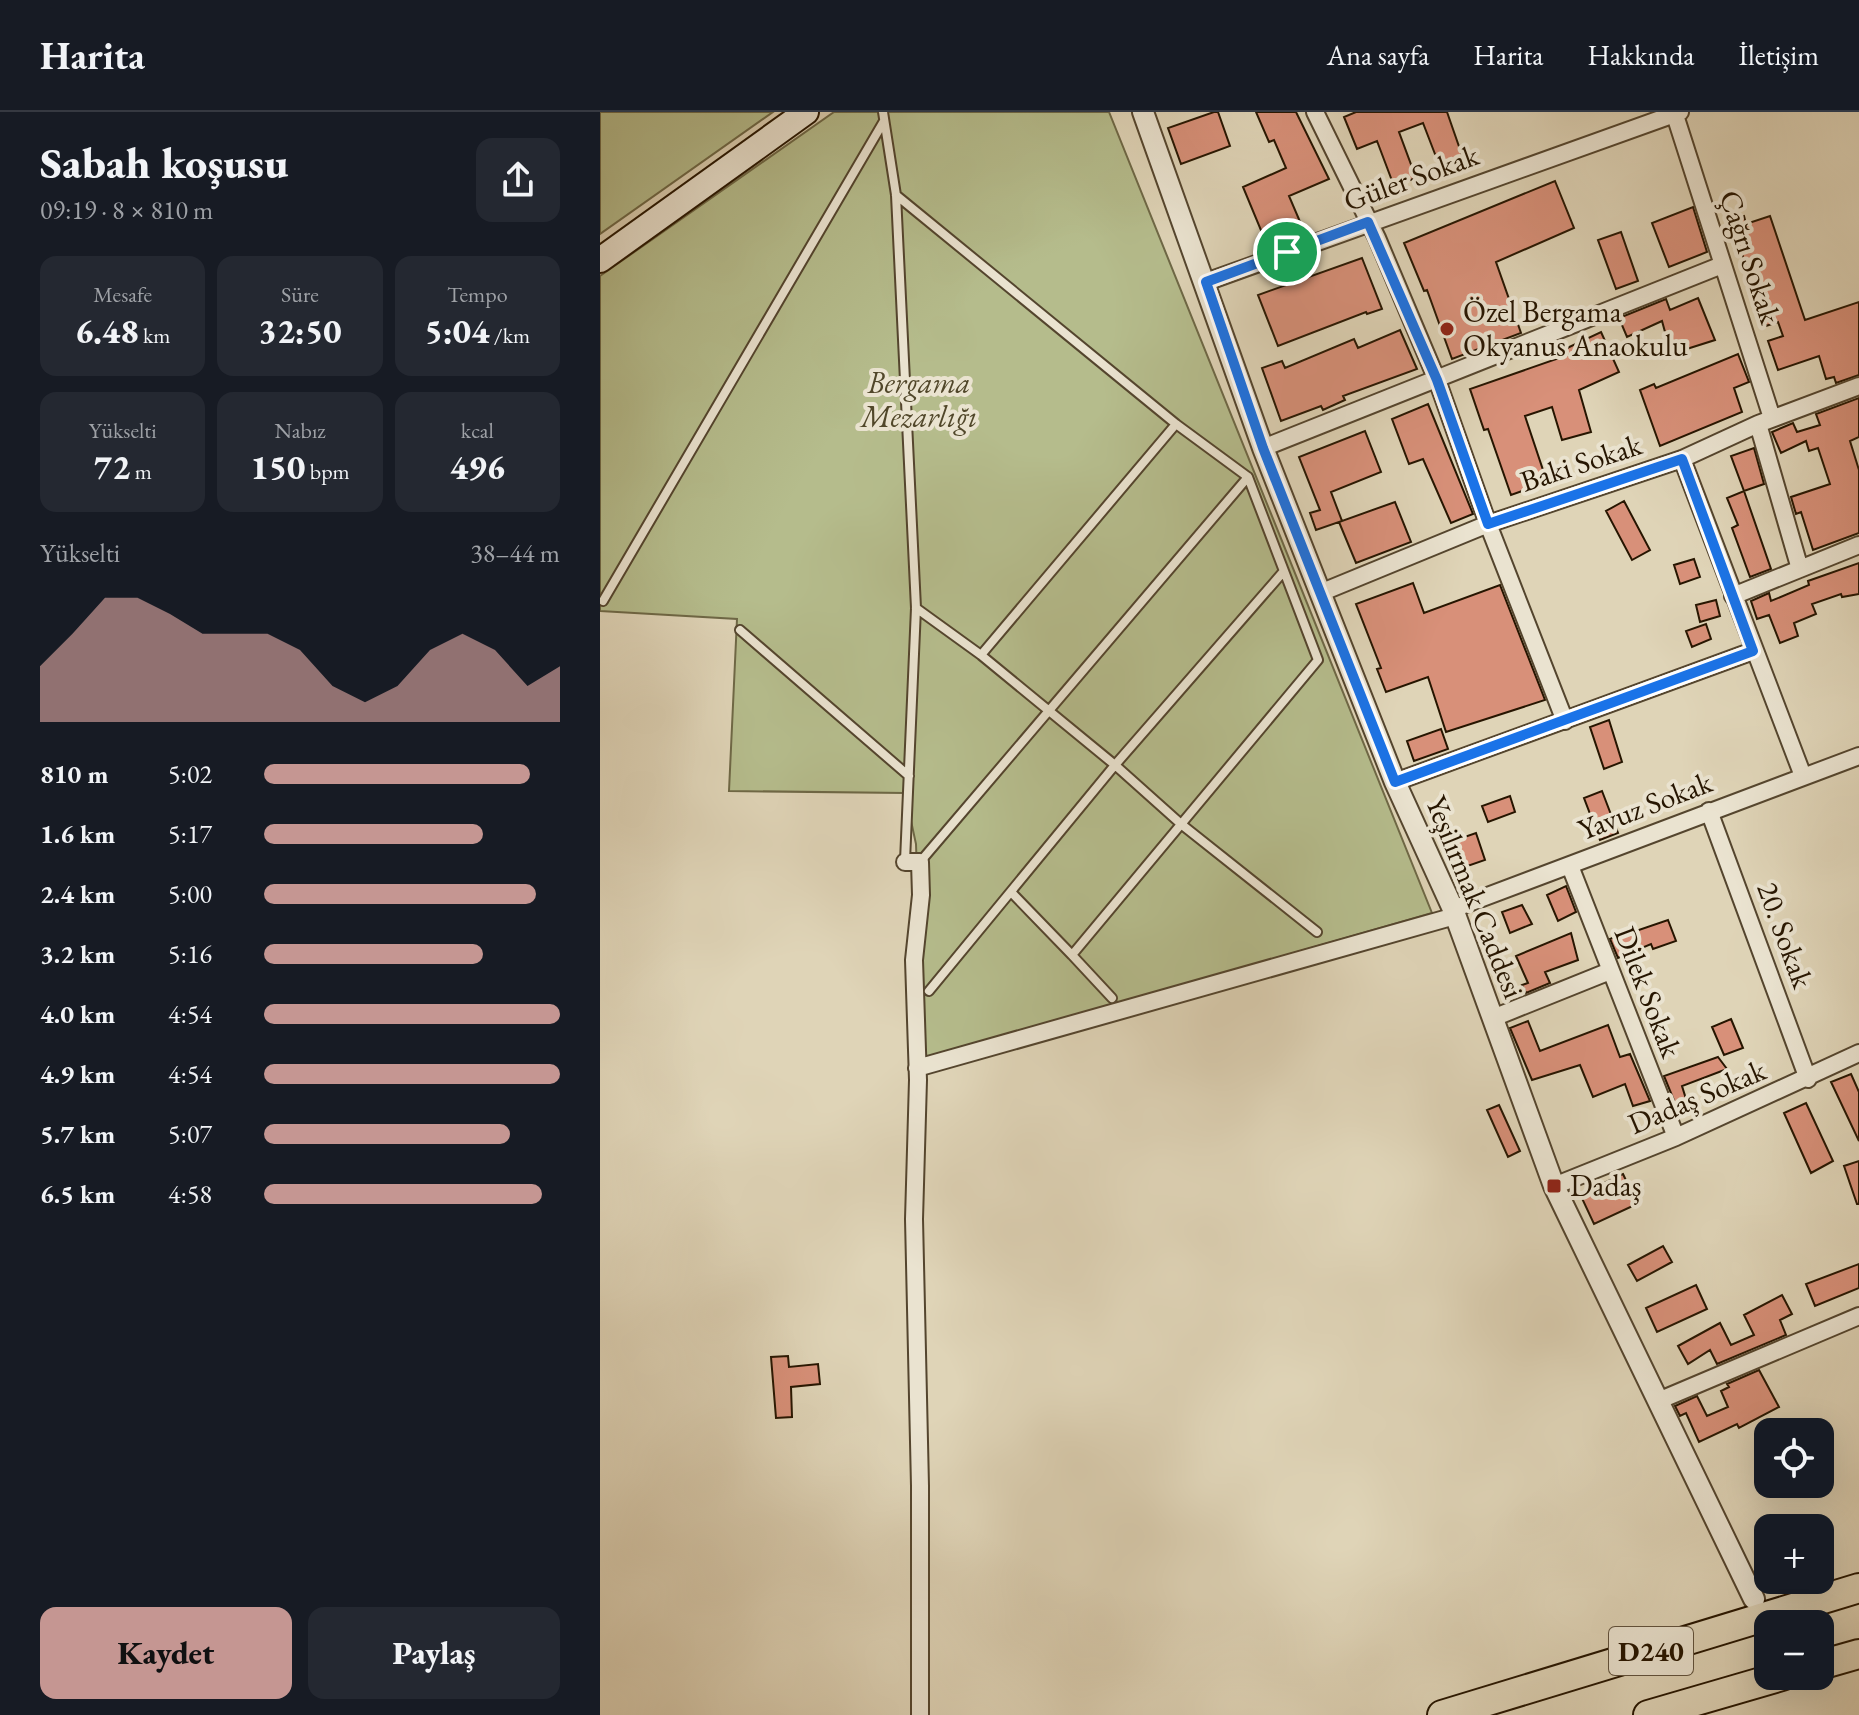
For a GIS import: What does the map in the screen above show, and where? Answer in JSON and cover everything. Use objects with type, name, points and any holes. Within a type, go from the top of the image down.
[{"type":"highway","name":"D240","points":[[1442,1715],[1859,1588]]},
{"type":"highway","points":[[1834,1661],[1859,1654]]},
{"type":"highway","name":"D240","points":[[1648,1715],[1754,1684]]},
{"type":"main road","points":[[600,260],[798,115]]},
{"type":"street","points":[[1315,112],[1368,222],[1437,380],[1488,524],[1565,721]]},
{"type":"street","name":"Güler Sokak","points":[[1206,282],[1676,113]]},
{"type":"street","name":"Çağrı Sokak","points":[[1676,113],[1765,421],[1800,569]]},
{"type":"street","name":"Yeşilırmak Caddesi","points":[[1149,114],[1263,448],[1395,782],[1454,913],[1554,1186],[1754,1599]]},
{"type":"street","points":[[1263,448],[1722,265]]},
{"type":"street","name":"Baki Sokak","points":[[1320,593],[1488,524],[1682,459],[1765,421],[1859,386]]},
{"type":"street","points":[[1682,459],[1803,776]]},
{"type":"street","points":[[1733,596],[1859,545]]},
{"type":"street","points":[[1395,782],[1753,651]]},
{"type":"street","name":"Yavuz Sokak","points":[[917,1068],[1454,913],[1709,811],[1859,756]]},
{"type":"street","name":"20. Sokak","points":[[1709,811],[1808,1079]]},
{"type":"street","points":[[913,862],[921,895],[914,960],[920,1715]]},
{"type":"street","name":"Dilek Sokak","points":[[1570,866],[1676,1137]]},
{"type":"street","points":[[1493,1018],[1610,971]]},
{"type":"street","name":"Dadaş Sokak","points":[[1554,1186],[1676,1137],[1859,1053]]},
{"type":"street","points":[[1658,1401],[1859,1316]]},
{"type":"lane","points":[[884,116],[896,195],[916,608],[909,776],[913,862]]},
{"type":"lane","points":[[603,601],[884,116]]},
{"type":"lane","points":[[896,195],[1176,424],[1248,477],[1318,660],[1072,955]]},
{"type":"lane","points":[[981,655],[1176,424]]},
{"type":"lane","points":[[913,862],[1049,712],[1248,477]]},
{"type":"lane","points":[[929,991],[1115,765],[1284,571]]},
{"type":"lane","points":[[916,608],[981,655],[1115,765],[1181,824],[1317,932]]},
{"type":"lane","points":[[740,630],[909,776]]},
{"type":"lane","points":[[1011,892],[1112,998]]},
{"type":"green space","points":[[600,112],[773,112],[600,234]]},
{"type":"green space","name":"Bergama Mezarlığı","points":[[834,112],[1109,112],[1432,913],[923,1060],[916,844],[905,793],[729,791],[737,619],[600,611],[600,276]]},
{"type":"building","points":[[1218,112],[1230,146],[1181,164],[1168,128]]},
{"type":"building","points":[[1256,112],[1296,112],[1329,179],[1289,196],[1301,224],[1265,240],[1243,187],[1286,168],[1274,140],[1269,142]]},
{"type":"building","points":[[1356,112],[1447,112],[1463,158],[1440,167],[1423,123],[1399,132],[1416,178],[1394,186],[1377,141],[1357,149],[1344,117]]},
{"type":"building","points":[[1555,181],[1574,228],[1496,262],[1521,333],[1452,359],[1427,290],[1424,291],[1404,243]]},
{"type":"building","points":[[1693,207],[1707,252],[1669,267],[1652,223]]},
{"type":"building","points":[[1744,216],[1746,224],[1770,216],[1805,320],[1859,302],[1859,375],[1836,383],[1834,377],[1826,379],[1819,356],[1778,370],[1768,341],[1783,336],[1778,322],[1766,326],[1731,221]]},
{"type":"building","points":[[1621,232],[1638,281],[1616,289],[1598,240]]},
{"type":"building","points":[[1362,258],[1382,309],[1366,312],[1278,346],[1258,295]]},
{"type":"building","points":[[1698,298],[1715,340],[1671,354],[1662,321],[1627,337],[1619,318],[1666,299],[1670,310]]},
{"type":"building","points":[[1400,330],[1417,369],[1343,396],[1345,400],[1323,410],[1321,406],[1281,421],[1262,368],[1282,361],[1285,368],[1354,339],[1358,348]]},
{"type":"building","points":[[1601,332],[1619,372],[1579,390],[1591,432],[1562,440],[1552,407],[1525,416],[1547,482],[1511,495],[1470,389],[1568,355],[1565,349]]},
{"type":"building","points":[[1738,354],[1749,382],[1734,388],[1742,412],[1660,446],[1640,390],[1654,384],[1656,388]]},
{"type":"building","points":[[1859,398],[1859,437],[1850,441],[1859,470],[1859,533],[1813,550],[1801,512],[1796,514],[1791,497],[1830,484],[1818,448],[1809,451],[1806,441],[1781,453],[1772,432],[1793,423],[1797,432],[1820,425],[1816,414]]},
{"type":"building","points":[[1428,404],[1473,514],[1451,523],[1423,459],[1409,464],[1392,419]]},
{"type":"building","points":[[1365,431],[1381,472],[1331,492],[1342,521],[1316,530],[1310,513],[1320,510],[1299,457]]},
{"type":"building","points":[[1754,448],[1764,484],[1744,491],[1731,456]]},
{"type":"building","points":[[1744,491],[1771,569],[1750,577],[1732,528],[1738,525],[1727,498]]},
{"type":"building","points":[[1624,501],[1650,550],[1632,560],[1606,511]]},
{"type":"building","points":[[1395,502],[1411,542],[1356,563],[1339,522]]},
{"type":"building","points":[[1694,559],[1700,577],[1680,584],[1674,565]]},
{"type":"building","points":[[1859,563],[1859,594],[1842,597],[1841,594],[1812,604],[1816,614],[1794,623],[1798,636],[1780,643],[1769,615],[1757,619],[1751,601],[1769,593],[1771,601],[1809,585],[1808,581]]},
{"type":"building","points":[[1413,583],[1424,613],[1500,585],[1545,700],[1446,732],[1428,677],[1386,692],[1377,669],[1381,668],[1356,604]]},
{"type":"building","points":[[1716,600],[1720,616],[1700,622],[1696,605]]},
{"type":"building","points":[[1706,624],[1711,639],[1692,647],[1686,631]]},
{"type":"building","points":[[1609,720],[1622,762],[1604,769],[1590,727]]},
{"type":"building","points":[[1441,729],[1448,749],[1414,761],[1407,741]]},
{"type":"building","points":[[1602,791],[1618,833],[1600,840],[1584,798]]},
{"type":"building","points":[[1510,796],[1515,812],[1488,822],[1482,806]]},
{"type":"building","points":[[1476,833],[1485,860],[1456,870],[1447,843]]},
{"type":"building","points":[[1566,886],[1576,912],[1558,921],[1547,895]]},
{"type":"building","points":[[1522,905],[1532,924],[1510,933],[1502,912]]},
{"type":"building","points":[[1668,920],[1676,941],[1653,949],[1651,944],[1618,958],[1610,939],[1635,928],[1636,931]]},
{"type":"building","points":[[1571,933],[1578,960],[1545,972],[1550,983],[1526,993],[1522,985],[1528,983],[1516,956]]},
{"type":"building","points":[[1731,1019],[1743,1048],[1724,1055],[1712,1027]]},
{"type":"building","points":[[1528,1021],[1540,1051],[1608,1025],[1620,1057],[1630,1054],[1650,1101],[1633,1106],[1625,1084],[1593,1097],[1580,1065],[1532,1080],[1510,1028]]},
{"type":"building","points":[[1718,1057],[1727,1069],[1682,1086],[1686,1099],[1675,1103],[1664,1076]]},
{"type":"building","points":[[1851,1074],[1859,1092],[1859,1141],[1831,1082]]},
{"type":"building","points":[[1806,1103],[1833,1161],[1811,1173],[1784,1113]]},
{"type":"building","points":[[1499,1105],[1520,1151],[1508,1157],[1487,1110]]},
{"type":"building","points":[[1859,1161],[1859,1204],[1857,1204],[1844,1166]]},
{"type":"building","points":[[1623,1174],[1637,1204],[1594,1224],[1580,1194]]},
{"type":"building","points":[[1663,1246],[1672,1262],[1637,1281],[1628,1265]]},
{"type":"building","points":[[1859,1264],[1859,1288],[1815,1306],[1806,1284]]},
{"type":"building","points":[[1696,1285],[1707,1309],[1657,1332],[1646,1308]]},
{"type":"building","points":[[1782,1295],[1792,1314],[1780,1320],[1786,1335],[1717,1364],[1710,1350],[1688,1364],[1678,1346],[1720,1323],[1731,1345],[1754,1335],[1744,1315]]},
{"type":"building","points":[[788,1356],[789,1367],[818,1364],[820,1384],[791,1387],[792,1417],[776,1418],[771,1357]]},
{"type":"building","points":[[1759,1370],[1779,1407],[1739,1428],[1737,1424],[1699,1442],[1686,1413],[1680,1416],[1675,1406],[1697,1396],[1707,1416],[1728,1407],[1721,1391],[1729,1387],[1727,1384]]},
{"type":"place","name":"Özel Bergama Okyanus Anaokulu","points":[[1447,329]]},
{"type":"place","name":"Dadaş","points":[[1554,1186]]},
{"type":"route","points":[[1368,222],[1437,380],[1488,524],[1682,459],[1753,651],[1395,782],[1263,448],[1206,282],[1287,252],[1368,222]]}]
